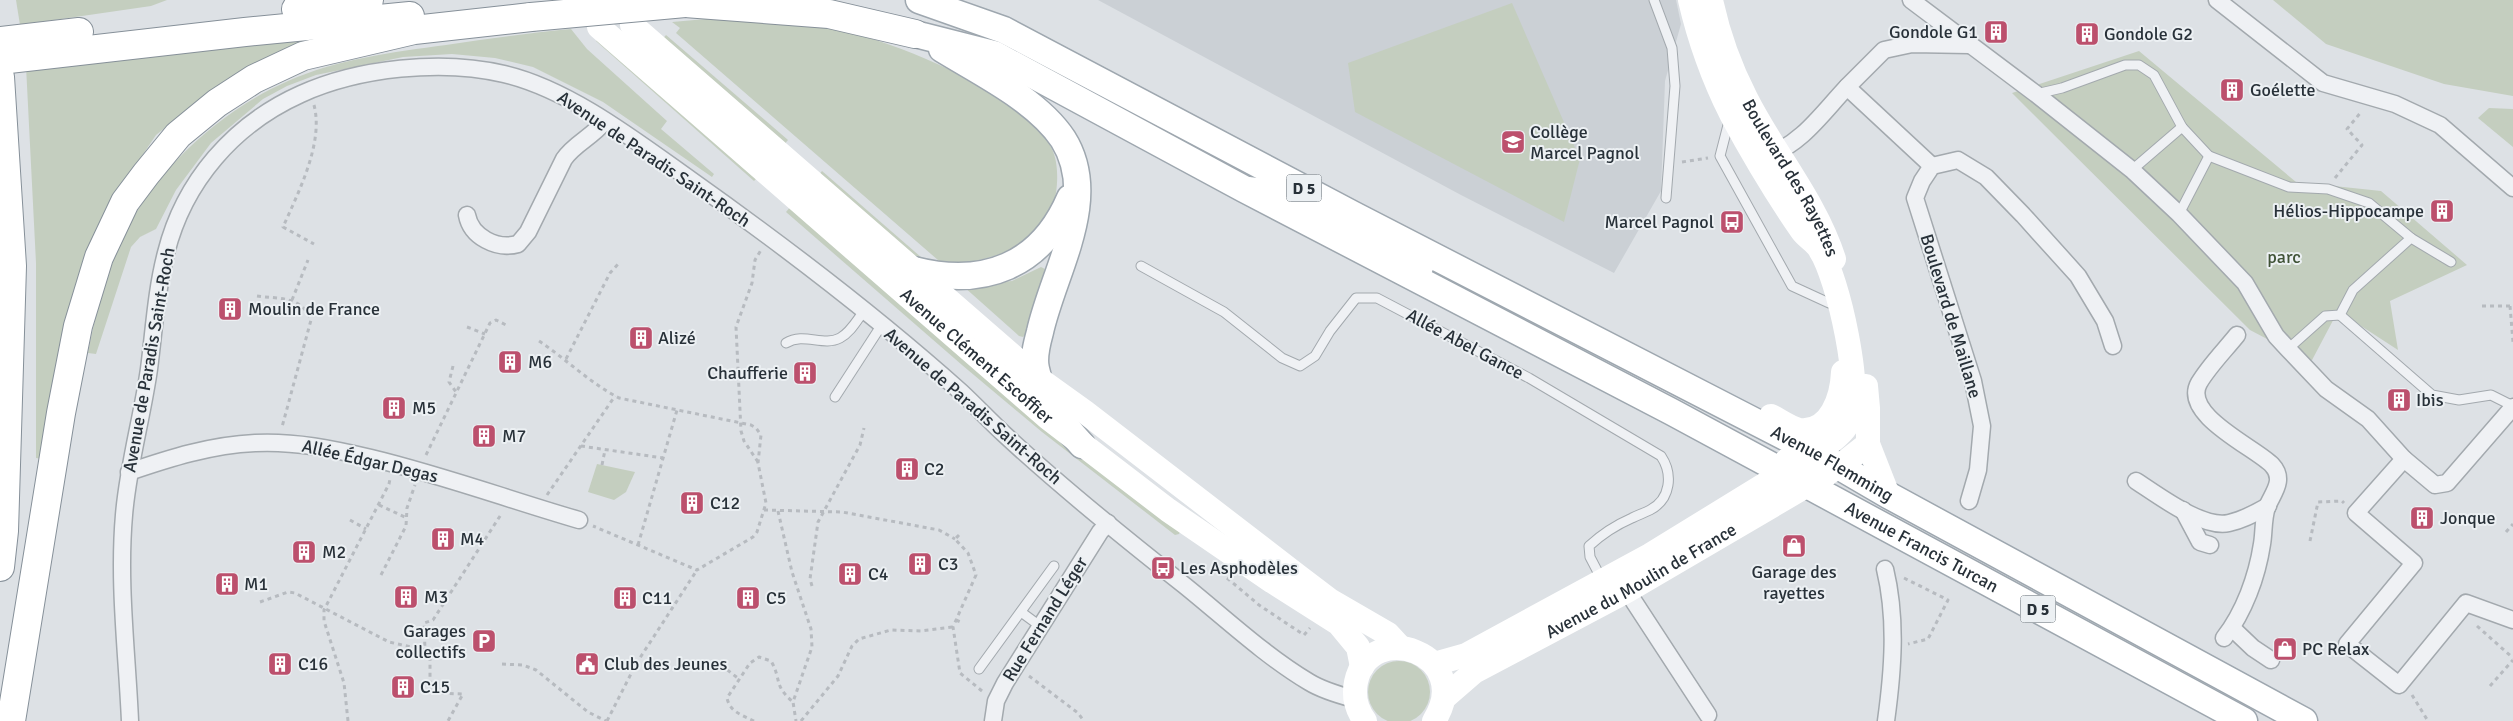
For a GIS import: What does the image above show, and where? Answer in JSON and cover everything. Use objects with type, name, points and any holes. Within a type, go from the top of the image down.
[{"type":"highway","points":[[0,41],[369,0]]},
{"type":"highway","name":"D 5","points":[[531,17],[685,2],[829,14],[915,34]]},
{"type":"highway","points":[[0,60],[245,32],[472,11],[531,17]]},
{"type":"highway","points":[[11,721],[61,413],[78,326],[100,256],[124,202],[178,136],[216,103],[254,79],[304,56],[414,30],[531,17]]},
{"type":"highway","points":[[0,568],[4,531],[12,266],[1,83]]},
{"type":"main road","name":"D 5","points":[[919,0],[1004,30],[1354,215],[1693,390]]},
{"type":"main road","points":[[954,0],[1004,30]]},
{"type":"main road","name":"Boulevard des Rayettes","points":[[1690,0],[1714,74],[1731,113],[1768,155],[1825,232],[1839,272],[1862,359],[1868,408],[1868,444]]},
{"type":"main road","name":"Boulevard des Rayettes","points":[[1710,0],[1726,51],[1768,155],[1803,232],[1820,250],[1837,294],[1855,388],[1854,406],[1849,423],[1837,437],[1816,472]]},
{"type":"main road","name":"Avenue Clément Escoffier","points":[[632,25],[1038,379],[1085,412],[1324,596],[1388,634],[1400,647]]},
{"type":"main road","name":"Avenue Clément Escoffier","points":[[599,27],[1082,446],[1204,535],[1340,624],[1358,647],[1362,667]]},
{"type":"main road","name":"D 5","points":[[915,34],[994,54],[1244,188]]},
{"type":"main road","points":[[915,34],[1008,89],[1052,126],[1070,151],[1075,168],[1075,218],[1037,342],[1035,367],[1038,379],[1055,413],[1082,446]]},
{"type":"main road","points":[[914,270],[947,277],[961,277],[996,270],[1015,263],[1036,249],[1046,239],[1064,212],[1076,186]]},
{"type":"main road","points":[[1244,188],[1282,193],[1816,472],[1970,546],[1979,544]]},
{"type":"main road","name":"Avenue Francis Turcan","points":[[1244,188],[1757,458],[1816,472],[1921,545],[2244,721]]},
{"type":"main road","points":[[1693,390],[1755,408],[1798,430],[1815,428],[1831,415],[1840,399],[1844,364],[1818,267],[1803,232]]},
{"type":"main road","name":"Avenue Flemming","points":[[1693,390],[1816,472],[1888,494],[1979,544]]},
{"type":"main road","points":[[1757,458],[1761,500],[1868,444],[1888,494]]},
{"type":"main road","name":"Avenue du Moulin de France","points":[[1434,664],[1466,655],[1602,581],[1816,472]]},
{"type":"main road","name":"Avenue du Moulin de France","points":[[1444,698],[1474,672],[1639,600],[1761,500]]},
{"type":"main road","name":"Avenue Francis Turcan","points":[[1979,544],[2304,721]]},
{"type":"main road","points":[[1365,721],[1354,699],[1357,677],[1362,667],[1379,652],[1400,647],[1419,652],[1434,664],[1441,674],[1444,698],[1441,711],[1434,721]]},
{"type":"street","points":[[1911,0],[2036,94],[2132,170],[2179,214],[2245,283],[2276,336],[2326,389],[2368,419],[2404,459],[2435,485],[2447,483],[2513,407]]},
{"type":"street","points":[[2218,0],[2323,83],[2395,104],[2440,125],[2513,188]]},
{"type":"street","points":[[1768,155],[1801,135],[1884,50],[1912,44],[1969,45]]},
{"type":"street","name":"Avenue de Paradis Saint-Roch","points":[[130,721],[122,563],[124,516],[129,472],[148,370],[165,256],[176,218],[204,170],[226,144],[256,120],[288,100],[306,91],[351,77],[435,67],[468,68],[505,74],[546,88],[573,101],[673,167],[772,239],[864,312],[962,392],[1004,435],[1108,523],[1274,657],[1312,685],[1354,699]]},
{"type":"street","points":[[1847,87],[1932,166],[1958,160],[1967,164],[1992,184],[2078,276],[2105,321],[2113,346]]},
{"type":"street","points":[[467,215],[473,231],[480,236],[501,245],[518,244],[528,232],[568,152],[593,134],[604,122]]},
{"type":"street","name":"Boulevard de Maillane","points":[[1932,166],[1922,181],[1915,198],[1973,381],[1982,426],[1978,470],[1969,501]]},
{"type":"street","points":[[2237,335],[2198,384],[2197,397],[2202,408],[2222,430],[2272,466],[2277,475],[2277,490],[2268,506],[2256,574],[2228,633],[2271,660]]},
{"type":"street","name":"Allée Édgar Degas","points":[[129,472],[209,448],[254,443],[282,443],[330,448],[418,469],[579,520]]},
{"type":"street","points":[[2404,459],[2356,513],[2414,563],[2347,644],[2399,685],[2466,603],[2479,606],[2513,620]]},
{"type":"street","points":[[2136,481],[2182,510],[2202,519],[2228,524],[2268,506]]},
{"type":"street","points":[[2182,510],[2200,542],[2210,545]]},
{"type":"street","name":"Rue Fernand Léger","points":[[993,721],[996,702],[1015,666],[1100,532],[1108,523]]},
{"type":"street","points":[[1885,569],[1891,592],[1893,644],[1892,683],[1886,721]]},
{"type":"street","points":[[1639,600],[1708,715]]},
{"type":"lane","points":[[1654,0],[1672,48],[1675,86],[1666,198]]},
{"type":"lane","points":[[2036,94],[2062,88],[2125,65],[2139,65],[2154,75],[2182,127],[2209,156],[2288,187],[2326,188],[2369,203],[2411,238],[2451,262]]},
{"type":"lane","points":[[1731,113],[1720,156],[1792,286],[1829,303]]},
{"type":"lane","points":[[2132,170],[2182,127]]},
{"type":"lane","points":[[2179,214],[2209,156]]},
{"type":"lane","points":[[2340,315],[2353,290],[2411,238]]},
{"type":"lane","name":"Allée Abel Gance","points":[[1141,266],[1224,312],[1282,358],[1300,366],[1315,356],[1330,331],[1356,298],[1377,298],[1529,378],[1661,456],[1669,468],[1666,495],[1652,510],[1632,518],[1601,535],[1589,546],[1590,557],[1602,581]]},
{"type":"lane","points":[[786,343],[801,337],[831,340],[840,338],[849,331],[864,312]]},
{"type":"lane","points":[[2288,349],[2325,316],[2340,315],[2432,395],[2459,400],[2491,395],[2513,407]]},
{"type":"lane","points":[[835,397],[881,326]]},
{"type":"lane","points":[[979,669],[1054,566]]},
{"type":"lane","points":[[1021,612],[1040,626]]},
{"type":"path","points":[[306,91],[316,114],[315,132],[301,186],[283,227],[314,244]]},
{"type":"path","points":[[2326,188],[2362,145],[2347,129],[2374,97]]},
{"type":"path","points":[[1669,164],[1720,156]]},
{"type":"path","points":[[758,462],[744,441],[740,423],[736,327],[752,282],[755,260],[772,239]]},
{"type":"path","points":[[292,300],[308,260]]},
{"type":"path","points":[[566,359],[610,273],[620,262]]},
{"type":"path","points":[[257,296],[292,300],[308,311],[311,320],[284,413],[282,443]]},
{"type":"path","points":[[2482,306],[2512,306],[2513,342]]},
{"type":"path","points":[[424,458],[484,334],[493,321],[496,320],[508,326]]},
{"type":"path","points":[[468,327],[484,334]]},
{"type":"path","points":[[502,664],[523,665],[536,670],[588,712],[606,721],[636,664],[697,570],[753,537],[766,503],[758,462],[761,436],[756,428],[615,396],[606,392],[566,359],[539,341]]},
{"type":"path","points":[[453,366],[449,382],[456,392]]},
{"type":"path","points":[[538,508],[615,396]]},
{"type":"path","points":[[638,545],[677,410]]},
{"type":"path","points":[[812,586],[810,579],[818,522],[860,445],[864,428]]},
{"type":"path","points":[[581,446],[663,458]]},
{"type":"path","points":[[602,465],[605,450]]},
{"type":"path","points":[[348,721],[346,692],[324,621],[324,610],[390,484],[392,463]]},
{"type":"path","points":[[381,575],[406,526],[407,508],[417,480]]},
{"type":"path","points":[[448,721],[464,694],[430,693],[430,659],[425,650],[424,623],[433,620],[511,500]]},
{"type":"path","points":[[2310,541],[2318,502],[2342,501],[2356,513]]},
{"type":"path","points":[[379,505],[407,518]]},
{"type":"path","points":[[764,510],[825,511],[939,530],[956,540],[968,553],[976,575],[953,627],[960,673],[986,693]]},
{"type":"path","points":[[778,511],[792,572],[811,629],[812,647],[793,702],[796,721]]},
{"type":"path","points":[[350,520],[366,529]]},
{"type":"path","points":[[579,520],[697,570]]},
{"type":"path","points":[[2506,532],[2513,524]]},
{"type":"path","points":[[956,540],[959,535]]},
{"type":"path","points":[[1893,644],[1914,644],[1928,639],[1948,600],[1901,576],[1921,545]]},
{"type":"path","points":[[260,602],[288,592],[295,593],[324,610],[389,642],[425,650]]},
{"type":"path","points":[[956,620],[963,622]]},
{"type":"path","points":[[801,721],[838,676],[852,646],[859,639],[891,630],[921,631],[953,627]]},
{"type":"path","points":[[2479,628],[2513,659],[2490,686]]},
{"type":"path","points":[[754,721],[736,712],[729,706],[729,693],[750,663],[759,657],[766,658],[773,664],[777,684],[782,693],[793,702]]},
{"type":"path","points":[[721,665],[739,679]]},
{"type":"path","points":[[1015,666],[1078,713],[1084,721]]},
{"type":"path","points":[[2403,680],[2428,721]]},
{"type":"shaded area","name":"Collège Marcel Pagnol","points":[[1098,0],[1676,0],[1681,24],[1665,81],[1661,191],[1614,273],[1461,195]]},
{"type":"green space","points":[[16,0],[167,0],[151,6],[20,25]]},
{"type":"green space","points":[[2273,0],[2513,0],[2513,96],[2444,84],[2326,44]]},
{"type":"green space","points":[[1512,3],[1580,159],[1564,222],[1355,112],[1348,63]]},
{"type":"green space","points":[[706,19],[805,25],[862,36],[924,58],[988,90],[1016,109],[1038,129],[1052,149],[1056,165],[1057,188],[1045,221],[1025,244],[1008,252],[979,260],[978,267],[946,267],[676,33],[680,28],[672,22]]},
{"type":"green space","points":[[571,29],[587,49],[667,121],[661,129],[714,174],[712,177],[603,102],[533,67],[495,58],[452,54],[403,57],[316,75],[287,86],[263,99],[211,143],[176,190],[156,229],[140,237],[131,247],[96,354],[88,353],[105,284],[120,244],[133,218],[149,193],[189,147],[237,109],[262,94],[307,73],[366,57],[508,36]]},
{"type":"green space","points":[[345,30],[256,63],[216,87],[156,135],[125,181],[43,459],[36,458],[36,263],[26,66]]},
{"type":"green space","points":[[666,35],[788,140],[783,146],[661,41]]},
{"type":"green space","points":[[599,37],[758,177],[754,181],[596,41]]},
{"type":"green space","name":"parc","points":[[2139,51],[2296,182],[2381,191],[2467,265],[2390,301],[2398,350],[2338,311],[2311,362],[2250,330],[2012,93]]},
{"type":"green space","points":[[2489,108],[2513,109],[2513,147],[2478,118]]},
{"type":"green space","points":[[822,171],[922,258],[914,257],[818,176]]},
{"type":"green space","points":[[791,206],[1180,532],[1179,534],[1175,535],[1042,432],[962,365],[786,212]]},
{"type":"green space","points":[[1041,267],[1045,269],[1028,332],[1023,337],[1019,336],[963,286],[1012,281]]},
{"type":"green space","points":[[597,464],[635,472],[626,492],[614,500],[588,492]]},
{"type":"green space","points":[[1393,661],[1405,661],[1421,670],[1428,680],[1430,692],[1428,704],[1421,714],[1405,723],[1393,723],[1382,718],[1373,709],[1368,698],[1368,686],[1373,675],[1382,666]]},
{"type":"place","name":"Gondole G1","points":[[1996,32]]},
{"type":"place","name":"Gondole G2","points":[[2087,34]]},
{"type":"place","name":"Goélette","points":[[2232,90]]},
{"type":"place","name":"Collège Marcel Pagnol","points":[[1513,142]]},
{"type":"place","name":"Hélios-Hippocampe","points":[[2442,211]]},
{"type":"place","name":"Marcel Pagnol","points":[[1732,222]]},
{"type":"place","name":"Moulin de France","points":[[230,309]]},
{"type":"place","name":"Alizé","points":[[641,338]]},
{"type":"place","name":"M6","points":[[510,362]]},
{"type":"place","name":"Chaufferie","points":[[805,373]]},
{"type":"place","name":"Ibis","points":[[2399,400]]},
{"type":"place","name":"M5","points":[[394,408]]},
{"type":"place","name":"M7","points":[[484,436]]},
{"type":"place","name":"C2","points":[[907,469]]},
{"type":"place","name":"C12","points":[[692,503]]},
{"type":"place","name":"Jonque","points":[[2422,518]]},
{"type":"place","name":"M4","points":[[443,539]]},
{"type":"place","name":"Garage des rayettes","points":[[1794,546]]},
{"type":"place","name":"M2","points":[[304,552]]},
{"type":"place","name":"C3","points":[[920,564]]},
{"type":"place","name":"Les Asphodèles","points":[[1163,568]]},
{"type":"place","name":"C4","points":[[850,574]]},
{"type":"place","name":"M1","points":[[227,584]]},
{"type":"place","name":"M3","points":[[406,597]]},
{"type":"place","name":"C11","points":[[625,598]]},
{"type":"place","name":"C5","points":[[748,598]]},
{"type":"place","name":"Garages collectifs","points":[[484,641]]},
{"type":"place","name":"PC Relax","points":[[2285,649]]},
{"type":"place","name":"C16","points":[[280,664]]},
{"type":"place","name":"Club des Jeunes","points":[[587,664]]},
{"type":"place","name":"C15","points":[[403,687]]}]
